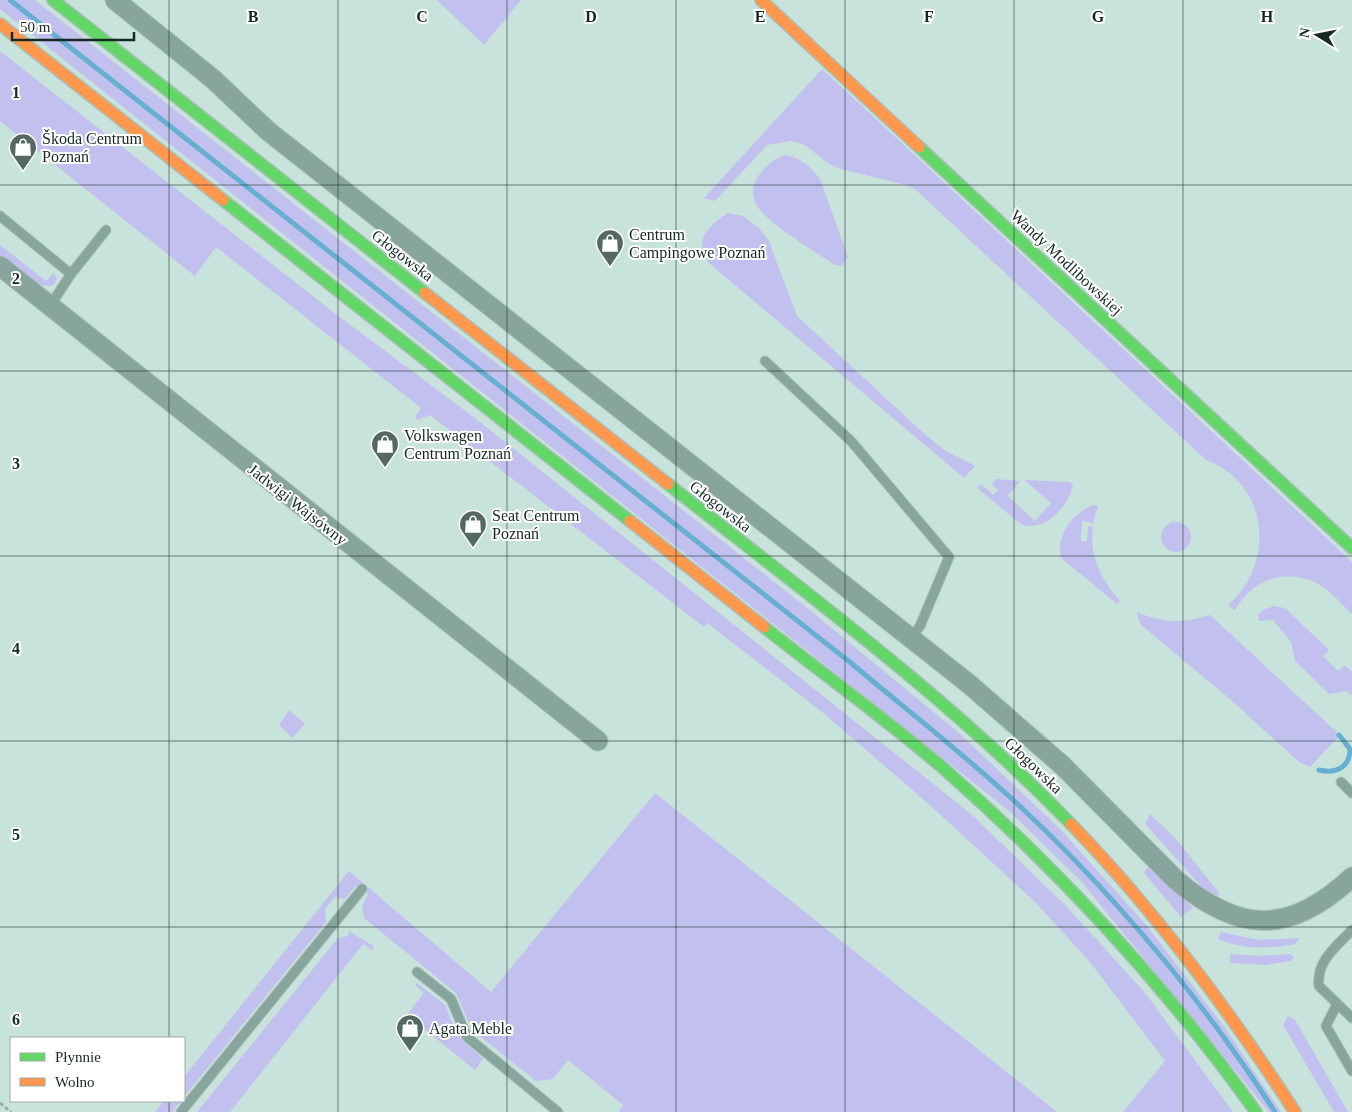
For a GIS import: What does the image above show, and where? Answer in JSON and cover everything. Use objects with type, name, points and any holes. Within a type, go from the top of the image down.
[{"type":"main road","name":"Głogowska","points":[[53,0],[877,649],[966,724],[1072,825],[1144,905],[1222,1004],[1294,1112]]},
{"type":"main road","name":"Wandy Modlibowskiej","points":[[761,0],[1352,548]]},
{"type":"main road","points":[[0,24],[949,773],[1021,838],[1110,929],[1186,1018],[1256,1112]]},
{"type":"street","points":[[115,0],[213,78],[275,137],[911,638],[1024,730],[1176,880],[1216,909],[1251,920],[1280,920],[1297,915],[1314,906],[1352,877]]},
{"type":"street","name":"Jadwigi Wajsówny","points":[[0,266],[598,741]]},
{"type":"lane","points":[[0,216],[71,274]]},
{"type":"lane","points":[[50,306],[71,274],[106,230]]},
{"type":"lane","points":[[765,361],[851,441],[949,557],[920,626],[911,638]]},
{"type":"lane","points":[[1341,782],[1352,793]]},
{"type":"lane","points":[[181,1112],[362,889]]},
{"type":"lane","points":[[1352,930],[1325,958],[1320,967],[1319,986],[1352,1018]]},
{"type":"lane","points":[[417,972],[451,999],[467,1037],[558,1112]]},
{"type":"lane","points":[[1337,1004],[1326,1026],[1352,1071]]},
{"type":"path","points":[[0,1104],[11,1112]]},
{"type":"shaded area","points":[[0,0],[35,0],[806,607],[959,733],[1061,830],[1147,926],[1225,1028],[1281,1112],[1269,1112],[1080,880],[1009,811],[0,9]]},
{"type":"shaded area","points":[[437,0],[521,0],[484,45]]},
{"type":"shaded area","points":[[0,51],[337,315],[475,418],[971,814],[1068,908],[1146,994],[1233,1112],[1123,1112],[1165,1061],[1090,962],[1035,902],[932,807],[822,712],[707,623],[704,627],[430,415],[418,420],[415,417],[421,408],[216,247],[195,276],[0,121]]},
{"type":"shaded area","points":[[822,69],[1352,562],[1352,614],[1320,585],[1295,577],[1283,577],[1261,583],[1242,599],[1235,610],[1228,605],[1244,588],[1254,568],[1259,546],[1259,525],[1253,504],[1242,486],[1227,471],[1206,460],[916,190],[906,185],[840,169],[829,164],[805,145],[791,141],[767,145],[715,201],[704,198]]},
{"type":"shaded area","points":[[787,155],[806,164],[820,179],[848,257],[841,266],[835,265],[769,219],[754,200],[753,192],[757,178],[772,162]]},
{"type":"shaded area","points":[[728,213],[743,216],[759,228],[769,241],[797,316],[920,430],[944,450],[975,466],[964,478],[710,264],[702,248],[705,235],[714,223]]},
{"type":"shaded area","points":[[0,245],[46,281],[54,273],[57,278],[54,285],[40,285],[25,277],[0,255]]},
{"type":"shaded area","points":[[996,479],[1020,481],[1008,496],[1035,521],[1051,503],[1024,480],[1070,482],[1073,485],[1066,502],[1054,516],[1039,525],[1031,526],[1022,525],[977,488],[981,484],[993,495],[998,490],[992,484]]},
{"type":"shaded area","points":[[1093,505],[1098,506],[1093,523],[1082,521],[1081,541],[1087,541],[1088,526],[1093,527],[1093,548],[1098,567],[1107,584],[1120,601],[1117,604],[1061,558],[1061,542],[1067,527],[1078,514]]},
{"type":"shaded area","points":[[1176,522],[1187,526],[1191,537],[1187,548],[1176,552],[1165,548],[1161,537],[1165,526]]},
{"type":"shaded area","points":[[1273,606],[1285,608],[1329,650],[1323,656],[1338,671],[1344,665],[1352,672],[1352,695],[1346,691],[1329,694],[1295,661],[1291,642],[1273,620],[1259,621],[1258,615],[1263,610]]},
{"type":"shaded area","points":[[1137,612],[1156,619],[1174,621],[1191,620],[1210,615],[1340,735],[1310,767],[1299,762],[1231,700],[1140,624]]},
{"type":"shaded area","points":[[289,710],[305,724],[292,738],[279,725]]},
{"type":"shaded area","points":[[655,793],[1057,1112],[618,1112],[623,1105],[568,1060],[553,1079],[536,1081],[472,1030],[456,993],[364,918],[362,906],[368,894],[356,885],[345,899],[335,897],[325,909],[326,922],[185,1096],[185,1076],[349,871],[491,992]]},
{"type":"shaded area","points":[[1150,814],[1175,838],[1220,894],[1217,896],[1203,888],[1145,824]]},
{"type":"shaded area","points":[[1148,867],[1193,908],[1181,917],[1144,873]]},
{"type":"shaded area","points":[[349,931],[373,946],[373,951],[363,944],[230,1112],[197,1112],[338,938],[348,936]]},
{"type":"shaded area","points":[[1221,932],[1258,940],[1300,938],[1295,944],[1256,948],[1228,943],[1218,939]]},
{"type":"shaded area","points":[[1230,954],[1262,956],[1290,954],[1294,957],[1291,961],[1266,965],[1230,963]]},
{"type":"shaded area","points":[[417,983],[446,1006],[456,1034],[483,1059],[475,1070],[407,1015],[424,993],[415,985]]},
{"type":"shaded area","points":[[1288,1016],[1295,1020],[1348,1112],[1334,1112],[1283,1025]]},
{"type":"shaded area","points":[[163,1102],[180,1102],[172,1112],[155,1112]]},
{"type":"waterway","points":[[10,0],[851,663],[982,772],[1059,844],[1126,916],[1219,1031],[1275,1112]]},
{"type":"waterway","points":[[1319,770],[1336,770],[1347,761],[1350,749],[1339,735]]},
{"type":"traffic: fast","points":[[53,0],[425,293]]},
{"type":"traffic: fast","points":[[919,147],[1352,548]]},
{"type":"traffic: fast","points":[[223,200],[630,521]]},
{"type":"traffic: fast","points":[[668,484],[824,606],[926,690],[976,733],[1071,824]]},
{"type":"traffic: fast","points":[[764,627],[877,714],[943,768],[1028,847],[1109,931],[1148,975],[1185,1019],[1256,1112]]},
{"type":"traffic: slow","points":[[761,0],[919,147]]},
{"type":"traffic: slow","points":[[0,24],[223,200]]},
{"type":"traffic: slow","points":[[425,293],[668,484]]},
{"type":"traffic: slow","points":[[630,521],[764,627]]},
{"type":"traffic: slow","points":[[1071,824],[1162,927],[1218,999],[1295,1112]]},
{"type":"place","name":"Škoda Centrum Poznań","points":[[23,171]]},
{"type":"place","name":"Centrum Campingowe Poznań","points":[[610,267]]},
{"type":"place","name":"Volkswagen Centrum Poznań","points":[[385,468]]},
{"type":"place","name":"Seat Centrum Poznań","points":[[473,548]]},
{"type":"place","name":"Agata Meble","points":[[410,1052]]}]
